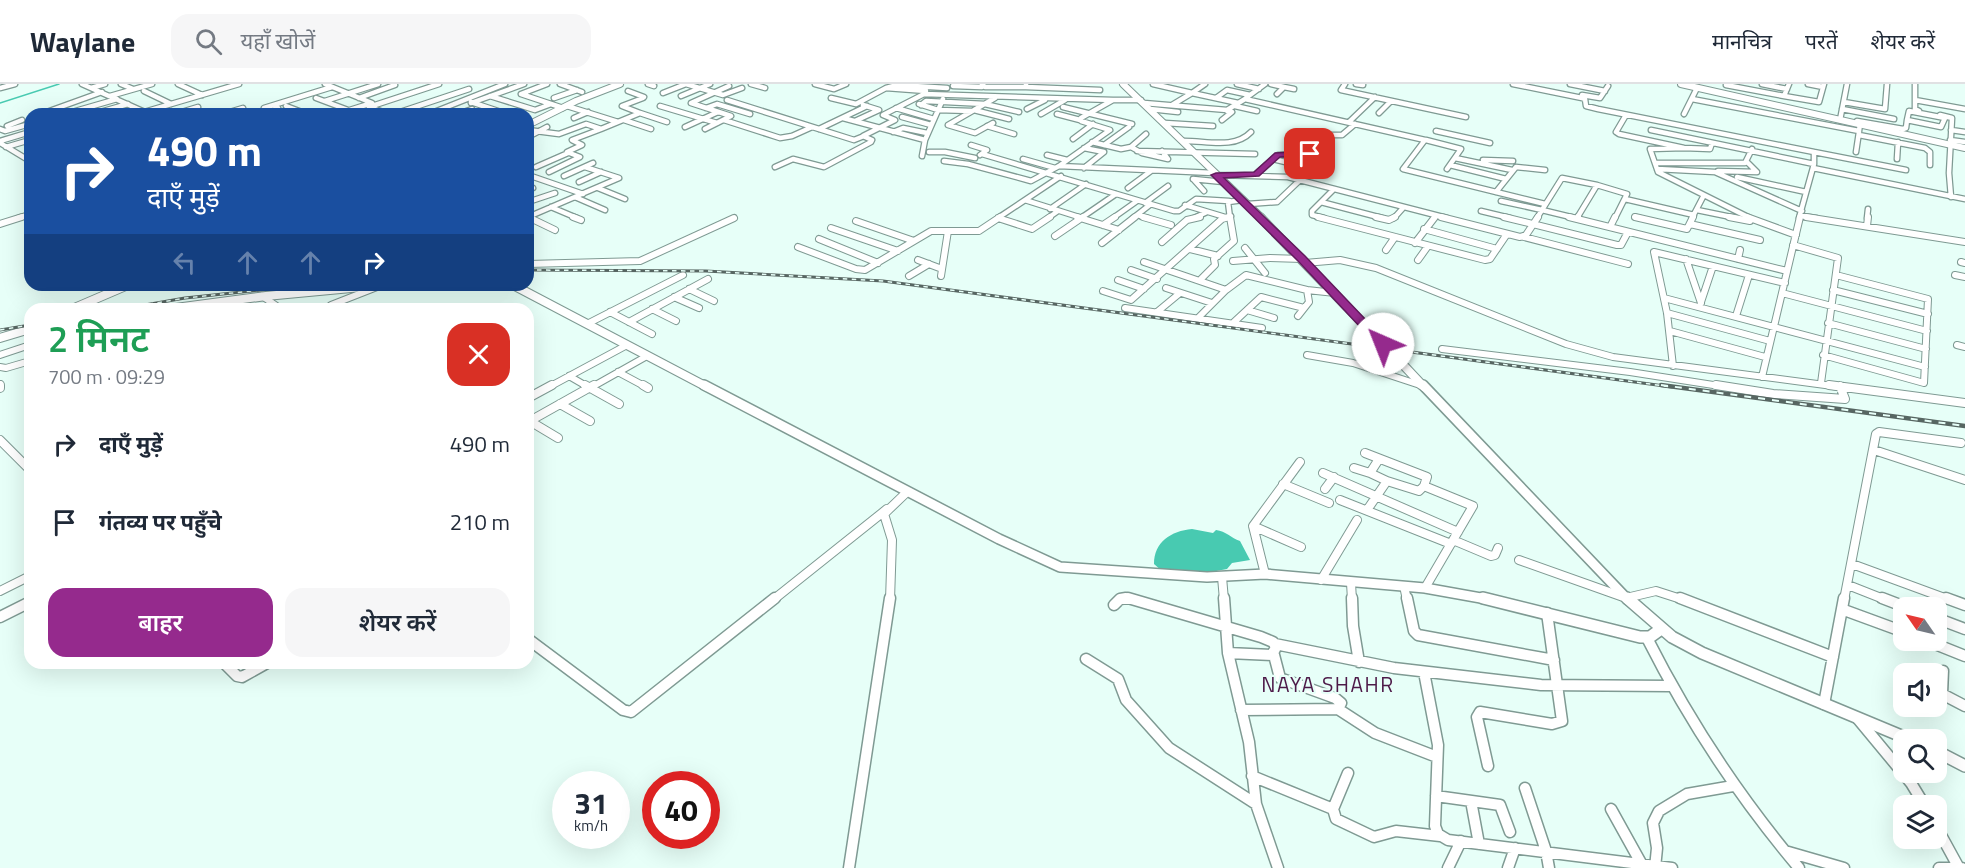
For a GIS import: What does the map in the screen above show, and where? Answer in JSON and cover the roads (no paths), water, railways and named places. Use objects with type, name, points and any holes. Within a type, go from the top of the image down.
[{"type":"street","points":[[0,88],[15,84]]},
{"type":"street","points":[[82,84],[135,108]]},
{"type":"street","points":[[89,88],[105,84]]},
{"type":"street","points":[[121,84],[133,89]]},
{"type":"street","points":[[110,96],[152,84]]},
{"type":"street","points":[[178,84],[202,95]]},
{"type":"street","points":[[159,108],[237,84]]},
{"type":"street","points":[[325,84],[372,102],[368,107]]},
{"type":"street","points":[[325,102],[369,85],[378,84]]},
{"type":"street","points":[[412,108],[470,88],[458,84]]},
{"type":"street","points":[[444,108],[505,84]]},
{"type":"street","points":[[471,103],[524,84]]},
{"type":"street","points":[[547,84],[521,95],[552,101],[618,122]]},
{"type":"street","points":[[534,110],[579,91],[560,84]]},
{"type":"street","points":[[534,121],[620,84],[628,90],[651,99]]},
{"type":"street","points":[[648,84],[654,86]]},
{"type":"street","points":[[663,93],[687,84],[726,95],[742,88]]},
{"type":"street","points":[[681,96],[710,84]]},
{"type":"street","points":[[751,84],[765,88]]},
{"type":"street","points":[[815,84],[832,89],[844,84]]},
{"type":"street","points":[[1123,84],[1245,202],[1383,344]]},
{"type":"street","points":[[1158,84],[1257,111]]},
{"type":"street","points":[[1172,105],[1205,84]]},
{"type":"street","points":[[1216,98],[1236,84],[1259,89]]},
{"type":"street","points":[[1225,110],[1236,105],[1265,84]]},
{"type":"street","points":[[1271,84],[1294,89]]},
{"type":"street","points":[[1345,84],[1341,90],[1466,117]]},
{"type":"street","points":[[1356,84],[1363,85]]},
{"type":"street","points":[[1513,84],[1576,96],[1585,99],[1585,105],[1590,107],[1626,115],[1906,170]]},
{"type":"street","points":[[1570,84],[1608,87]]},
{"type":"street","points":[[1596,84],[1608,87]]},
{"type":"street","points":[[1686,84],[1841,119],[1903,129],[1906,128],[1907,120],[1908,112],[1911,111],[1945,118],[1941,127],[1907,120]]},
{"type":"street","points":[[1761,92],[1763,84],[1788,86],[1784,96]]},
{"type":"street","points":[[1723,93],[1726,85],[1819,102],[1823,85],[1808,84]]},
{"type":"street","points":[[1841,119],[1847,84]]},
{"type":"street","points":[[1844,102],[1884,109],[1887,84]]},
{"type":"street","points":[[1915,84],[1916,110],[1952,117],[1951,197]]},
{"type":"street","points":[[859,104],[886,88],[897,85],[948,89],[996,97],[1113,100],[1232,112],[1222,120]]},
{"type":"street","points":[[895,120],[883,115],[924,94],[982,85],[1099,87],[1101,100]]},
{"type":"street","points":[[359,98],[395,86]]},
{"type":"street","points":[[364,108],[438,86],[455,94]]},
{"type":"street","points":[[264,108],[332,87]]},
{"type":"street","points":[[705,129],[732,116],[691,103],[729,87]]},
{"type":"street","points":[[1277,94],[1284,87]]},
{"type":"street","points":[[1545,88],[1599,98],[1608,87]]},
{"type":"street","points":[[1684,114],[1697,88]]},
{"type":"street","points":[[922,156],[927,133],[948,89]]},
{"type":"street","points":[[1227,90],[1250,95]]},
{"type":"street","points":[[144,91],[171,104]]},
{"type":"street","points":[[58,108],[102,92]]},
{"type":"street","points":[[414,92],[423,96]]},
{"type":"street","points":[[490,96],[528,108]]},
{"type":"street","points":[[645,97],[622,107],[667,122]]},
{"type":"street","points":[[993,123],[975,133],[948,126],[996,97]]},
{"type":"street","points":[[1256,174],[1279,154],[1309,154],[1330,134],[1342,135],[1375,97]]},
{"type":"street","points":[[316,98],[340,108]]},
{"type":"street","points":[[397,98],[418,106]]},
{"type":"street","points":[[831,98],[879,110],[855,121]]},
{"type":"street","points":[[1027,109],[1047,98]]},
{"type":"street","points":[[86,108],[117,99]]},
{"type":"street","points":[[1041,114],[1067,99]]},
{"type":"street","points":[[1245,99],[1461,149],[1448,167],[1506,179]]},
{"type":"street","points":[[1692,99],[1859,130],[1965,142]]},
{"type":"street","points":[[80,100],[88,104]]},
{"type":"street","points":[[464,100],[487,108]]},
{"type":"street","points":[[727,100],[854,140],[911,112]]},
{"type":"street","points":[[1080,120],[1113,100]]},
{"type":"street","points":[[1378,113],[1391,100]]},
{"type":"street","points":[[1915,100],[1965,109]]},
{"type":"street","points":[[279,108],[300,101]]},
{"type":"street","points":[[921,105],[924,101],[985,104],[1019,112]]},
{"type":"street","points":[[909,102],[938,110],[973,111],[1009,119]]},
{"type":"street","points":[[114,108],[128,104]]},
{"type":"street","points":[[706,108],[717,104],[750,114]]},
{"type":"street","points":[[286,106],[292,108]]},
{"type":"street","points":[[660,106],[717,123]]},
{"type":"street","points":[[819,129],[867,106]]},
{"type":"street","points":[[1064,107],[1131,126],[1104,145]]},
{"type":"street","points":[[896,108],[934,118]]},
{"type":"street","points":[[1096,109],[1128,118]]},
{"type":"street","points":[[1150,109],[1178,112]]},
{"type":"street","points":[[1842,109],[1894,119]]},
{"type":"street","points":[[574,118],[588,112]]},
{"type":"street","points":[[685,127],[718,112]]},
{"type":"street","points":[[536,167],[582,145],[572,140],[640,113]]},
{"type":"street","points":[[944,161],[966,164],[1032,181],[1057,167],[1110,130],[1057,114]]},
{"type":"street","points":[[1626,115],[1617,133],[1683,148]]},
{"type":"street","points":[[902,117],[931,125]]},
{"type":"street","points":[[843,118],[925,140]]},
{"type":"street","points":[[1841,119],[1859,130],[1928,149],[1930,165]]},
{"type":"street","points":[[0,129],[24,120]]},
{"type":"street","points":[[624,120],[651,129]]},
{"type":"street","points":[[724,120],[780,138],[792,136],[812,127]]},
{"type":"street","points":[[1646,140],[1656,121]]},
{"type":"street","points":[[1165,123],[1182,122],[1190,125],[1213,126]]},
{"type":"street","points":[[0,129],[5,131],[24,123]]},
{"type":"street","points":[[566,132],[586,124],[601,129]]},
{"type":"street","points":[[1073,139],[1093,124]]},
{"type":"street","points":[[987,126],[1014,134]]},
{"type":"street","points":[[534,133],[547,127]]},
{"type":"street","points":[[893,132],[903,128],[927,133]]},
{"type":"street","points":[[1490,143],[1438,129],[1403,169],[1496,192],[1577,219],[1787,271]]},
{"type":"street","points":[[1651,130],[1965,200]]},
{"type":"street","points":[[1856,152],[1859,130]]},
{"type":"street","points":[[1951,130],[1965,132]]},
{"type":"street","points":[[534,131],[566,132],[580,137]]},
{"type":"street","points":[[1182,141],[1201,139],[1238,141],[1245,139],[1251,132]]},
{"type":"street","points":[[0,142],[24,134]]},
{"type":"street","points":[[1092,142],[1121,149],[1131,147],[1146,134]]},
{"type":"street","points":[[775,167],[793,159],[823,167],[872,141],[864,136]]},
{"type":"street","points":[[1747,162],[1755,140]]},
{"type":"street","points":[[0,142],[24,157]]},
{"type":"street","points":[[0,153],[24,142]]},
{"type":"street","points":[[1897,159],[1898,142]]},
{"type":"street","points":[[1950,142],[1965,148]]},
{"type":"street","points":[[1712,143],[1709,149],[1651,149],[1659,173],[1760,223],[1796,235]]},
{"type":"street","points":[[966,164],[987,150],[971,145]]},
{"type":"street","points":[[1131,147],[1137,151],[1168,159],[1162,152]]},
{"type":"street","points":[[1084,148],[1104,152],[1084,168]]},
{"type":"street","points":[[1137,151],[1254,154]]},
{"type":"street","points":[[929,152],[945,152],[975,158]]},
{"type":"street","points":[[1762,377],[1765,357],[1802,214],[1814,152]]},
{"type":"street","points":[[549,172],[580,157],[568,153]]},
{"type":"street","points":[[982,154],[1176,211],[1196,198],[1277,202],[1300,180]]},
{"type":"street","points":[[1047,155],[1067,160]]},
{"type":"street","points":[[1455,158],[1512,170]]},
{"type":"street","points":[[1023,159],[1057,167],[1276,175],[1628,264]]},
{"type":"street","points":[[1273,159],[1326,172]]},
{"type":"street","points":[[1466,160],[1513,161]]},
{"type":"street","points":[[1855,177],[1858,160]]},
{"type":"street","points":[[1655,163],[1738,164],[1747,162]]},
{"type":"street","points":[[1657,169],[1757,172],[1747,162]]},
{"type":"street","points":[[564,176],[592,163]]},
{"type":"street","points":[[1880,182],[1883,165]]},
{"type":"street","points":[[1496,192],[1512,170],[1521,166],[1545,170]]},
{"type":"street","points":[[534,214],[619,178],[585,167]]},
{"type":"street","points":[[1128,188],[1151,171]]},
{"type":"street","points":[[1714,171],[1802,214],[1965,247]]},
{"type":"street","points":[[579,182],[601,172]]},
{"type":"street","points":[[1186,172],[1204,191]]},
{"type":"street","points":[[798,247],[860,271],[865,270],[931,231],[975,232],[1061,176]]},
{"type":"street","points":[[534,177],[584,194]]},
{"type":"street","points":[[1736,177],[1806,192]]},
{"type":"street","points":[[1524,237],[1562,178],[1627,194],[1610,227]]},
{"type":"street","points":[[1193,179],[1223,182]]},
{"type":"street","points":[[1050,208],[1086,184]]},
{"type":"street","points":[[1577,219],[1597,185]]},
{"type":"street","points":[[1102,243],[1168,186]]},
{"type":"street","points":[[598,188],[625,199]]},
{"type":"street","points":[[1334,189],[1312,211],[1312,215],[1485,261],[1490,259],[1507,234]]},
{"type":"street","points":[[534,201],[555,193]]},
{"type":"street","points":[[1055,236],[1116,194]]},
{"type":"street","points":[[1635,217],[1688,228],[1704,195]]},
{"type":"street","points":[[575,197],[605,210]]},
{"type":"street","points":[[1625,199],[1760,223]]},
{"type":"street","points":[[1025,200],[1119,230]]},
{"type":"street","points":[[1103,225],[1137,201]]},
{"type":"street","points":[[1200,280],[1214,267],[1214,260],[1234,240],[1228,217],[1229,201]]},
{"type":"street","points":[[1502,201],[1543,207]]},
{"type":"street","points":[[1321,202],[1389,220],[1394,218],[1403,207]]},
{"type":"street","points":[[1185,206],[1228,217]]},
{"type":"street","points":[[551,207],[580,220]]},
{"type":"street","points":[[1867,226],[1868,209]]},
{"type":"street","points":[[998,218],[1032,229],[1058,211]]},
{"type":"street","points":[[1481,211],[1618,245],[1628,232]]},
{"type":"street","points":[[1162,242],[1187,220],[1207,212]]},
{"type":"street","points":[[1137,215],[1171,225]]},
{"type":"street","points":[[1,222],[24,216]]},
{"type":"street","points":[[1415,243],[1436,216]]},
{"type":"street","points":[[1103,291],[1129,300],[1144,290],[1228,217]]},
{"type":"street","points":[[534,264],[640,261],[734,218]]},
{"type":"street","points":[[534,220],[555,230]]},
{"type":"street","points":[[856,221],[914,241]]},
{"type":"street","points":[[1690,224],[1760,240]]},
{"type":"street","points":[[831,228],[897,251]]},
{"type":"street","points":[[1424,230],[1497,249]]},
{"type":"street","points":[[918,260],[941,272],[948,231]]},
{"type":"street","points":[[1386,250],[1395,237]]},
{"type":"street","points":[[819,239],[878,263]]},
{"type":"street","points":[[1700,249],[1703,243]]},
{"type":"street","points":[[1793,245],[1837,256],[1821,383]]},
{"type":"street","points":[[1418,260],[1428,246]]},
{"type":"street","points":[[1245,248],[1265,273]]},
{"type":"street","points":[[1190,249],[1218,256]]},
{"type":"street","points":[[1738,259],[1740,250]]},
{"type":"street","points":[[1673,366],[1667,313],[1653,253],[1659,252],[1785,283]]},
{"type":"street","points":[[1233,261],[1253,259],[1340,260],[1367,265],[1577,348],[1613,357],[1965,403]]},
{"type":"street","points":[[1686,259],[1700,305]]},
{"type":"street","points":[[1144,262],[1226,290]]},
{"type":"street","points":[[909,276],[929,264]]},
{"type":"street","points":[[1700,305],[1713,266]]},
{"type":"street","points":[[1131,270],[1156,279]]},
{"type":"street","points":[[1736,316],[1749,274]]},
{"type":"street","points":[[587,324],[683,275]]},
{"type":"street","points":[[1198,318],[1226,290],[1246,275],[1307,290],[1335,294]]},
{"type":"street","points":[[1823,356],[1924,383],[1927,298],[1836,275]]},
{"type":"street","points":[[1955,275],[1965,277]]},
{"type":"street","points":[[629,322],[708,279]]},
{"type":"street","points":[[1118,280],[1144,290]]},
{"type":"street","points":[[1166,288],[1212,303]]},
{"type":"street","points":[[689,289],[714,301]]},
{"type":"street","points":[[1298,316],[1310,302],[1307,290]]},
{"type":"street","points":[[1833,290],[1928,314]]},
{"type":"street","points":[[86,303],[114,291]]},
{"type":"street","points":[[211,303],[317,291]]},
{"type":"street","points":[[336,303],[367,291]]},
{"type":"street","points":[[524,291],[907,492],[1060,567],[1222,577],[1265,574],[1425,588],[1461,593],[1647,638],[1661,629]]},
{"type":"street","points":[[1782,292],[1927,331]]},
{"type":"street","points":[[1157,312],[1180,293]]},
{"type":"street","points":[[262,296],[272,303]]},
{"type":"street","points":[[674,297],[699,308]]},
{"type":"street","points":[[1233,323],[1262,297],[1304,308]]},
{"type":"street","points":[[1664,298],[1700,305],[1925,367]]},
{"type":"street","points":[[231,303],[234,299]]},
{"type":"street","points":[[1125,308],[1262,328]]},
{"type":"street","points":[[652,309],[676,321]]},
{"type":"street","points":[[1247,310],[1274,318]]},
{"type":"street","points":[[610,312],[652,334]]},
{"type":"street","points":[[1667,313],[1770,341]]},
{"type":"street","points":[[1828,323],[1926,349]]},
{"type":"street","points":[[0,340],[24,331]]},
{"type":"street","points":[[1670,331],[1765,357]]},
{"type":"street","points":[[0,340],[24,337]]},
{"type":"street","points":[[534,395],[627,345]]},
{"type":"street","points":[[1957,345],[1965,347]]},
{"type":"street","points":[[0,355],[24,347]]},
{"type":"street","points":[[1442,349],[1630,372],[1773,394],[1845,399],[1840,386]]},
{"type":"street","points":[[1393,354],[1626,597],[1661,629],[1702,652],[1893,733]]},
{"type":"street","points":[[1307,355],[1353,363],[1425,387]]},
{"type":"street","points":[[534,418],[647,356]]},
{"type":"street","points":[[0,367],[6,368],[24,362]]},
{"type":"street","points":[[618,372],[648,388]]},
{"type":"street","points":[[569,376],[620,404]]},
{"type":"street","points":[[560,404],[590,422]]},
{"type":"street","points":[[534,424],[558,438]]},
{"type":"street","points":[[1824,704],[1844,610],[1876,434],[1879,432],[1961,443]]},
{"type":"street","points":[[0,440],[24,464]]},
{"type":"street","points":[[1874,450],[1965,480]]},
{"type":"street","points":[[1354,468],[1414,490],[1420,490],[1424,486],[1427,477],[1365,453]]},
{"type":"street","points":[[1370,473],[1379,459]]},
{"type":"street","points":[[1252,526],[1300,462]]},
{"type":"street","points":[[1323,473],[1458,532]]},
{"type":"street","points":[[1325,489],[1334,477]]},
{"type":"street","points":[[1367,510],[1387,480]]},
{"type":"street","points":[[1283,484],[1329,503]]},
{"type":"street","points":[[1424,486],[1473,506],[1425,588]]},
{"type":"street","points":[[534,644],[622,710],[631,712],[907,492]]},
{"type":"street","points":[[1340,500],[1491,556],[1495,555],[1498,548]]},
{"type":"street","points":[[849,868],[891,590],[890,560],[893,547],[884,517],[887,509]]},
{"type":"street","points":[[1321,580],[1357,520]]},
{"type":"street","points":[[1252,526],[1301,547]]},
{"type":"street","points":[[1252,526],[1265,574]]},
{"type":"street","points":[[1519,560],[1626,597],[1656,591],[1667,593],[1833,657]]},
{"type":"street","points":[[1852,564],[1965,605]]},
{"type":"street","points":[[1222,577],[1228,653],[1249,742],[1256,804],[1278,868]]},
{"type":"street","points":[[0,591],[24,579]]},
{"type":"street","points":[[1351,583],[1352,620],[1359,662]]},
{"type":"street","points":[[1848,585],[1893,602]]},
{"type":"street","points":[[1404,586],[1414,632],[1418,635],[1554,660]]},
{"type":"street","points":[[1114,605],[1120,599],[1127,598],[1261,637],[1275,644],[1359,662],[1424,672],[1558,686],[1670,686]]},
{"type":"street","points":[[0,617],[24,605]]},
{"type":"street","points":[[1844,610],[1893,628]]},
{"type":"street","points":[[1488,766],[1478,713],[1484,711],[1552,724],[1561,723],[1563,717],[1546,613]]},
{"type":"street","points":[[1947,622],[1965,629]]},
{"type":"street","points":[[1647,638],[1670,686],[1733,786],[1755,817],[1799,868]]},
{"type":"street","points":[[1275,644],[1274,655],[1280,678],[1335,698],[1341,703],[1338,709]]},
{"type":"street","points":[[1947,649],[1965,656]]},
{"type":"street","points":[[1228,653],[1274,655]]},
{"type":"street","points":[[1086,659],[1118,679],[1130,706],[1169,748],[1256,804]]},
{"type":"street","points":[[230,669],[237,676],[242,677],[256,669]]},
{"type":"street","points":[[1424,672],[1438,745],[1435,826],[1440,836]]},
{"type":"street","points":[[1947,698],[1965,706]]},
{"type":"street","points":[[1241,710],[1338,709],[1375,734],[1437,757]]},
{"type":"street","points":[[1857,718],[1918,795]]},
{"type":"street","points":[[1947,757],[1965,766]]},
{"type":"street","points":[[1348,772],[1333,809],[1336,819],[1374,837],[1395,831],[1440,836],[1461,842],[1672,868]]},
{"type":"street","points":[[1252,776],[1333,809]]},
{"type":"street","points":[[1655,866],[1657,848],[1653,823],[1659,811],[1688,794],[1733,786]]},
{"type":"street","points":[[1525,788],[1546,851],[1549,868]]},
{"type":"street","points":[[1436,796],[1501,806],[1510,832]]},
{"type":"street","points":[[1471,801],[1479,844]]},
{"type":"street","points":[[1611,808],[1641,863]]},
{"type":"street","points":[[1448,868],[1461,842]]},
{"type":"street","points":[[1947,844],[1961,868]]},
{"type":"street","points":[[1508,868],[1515,848]]},
{"type":"street","points":[[1784,850],[1844,868]]},
{"type":"street","points":[[1939,868],[1961,868]]},
{"type":"waterway","points":[[0,103],[59,84]]},
{"type":"railway","points":[[534,270],[706,271],[883,281],[1672,387]]},
{"type":"railway","points":[[156,303],[251,291]]},
{"type":"railway","points":[[0,330],[24,326]]},
{"type":"railway","points":[[1661,385],[1965,426]]},
{"type":"district","name":"NAYA SHAHR","points":[[1328,684]]}]
